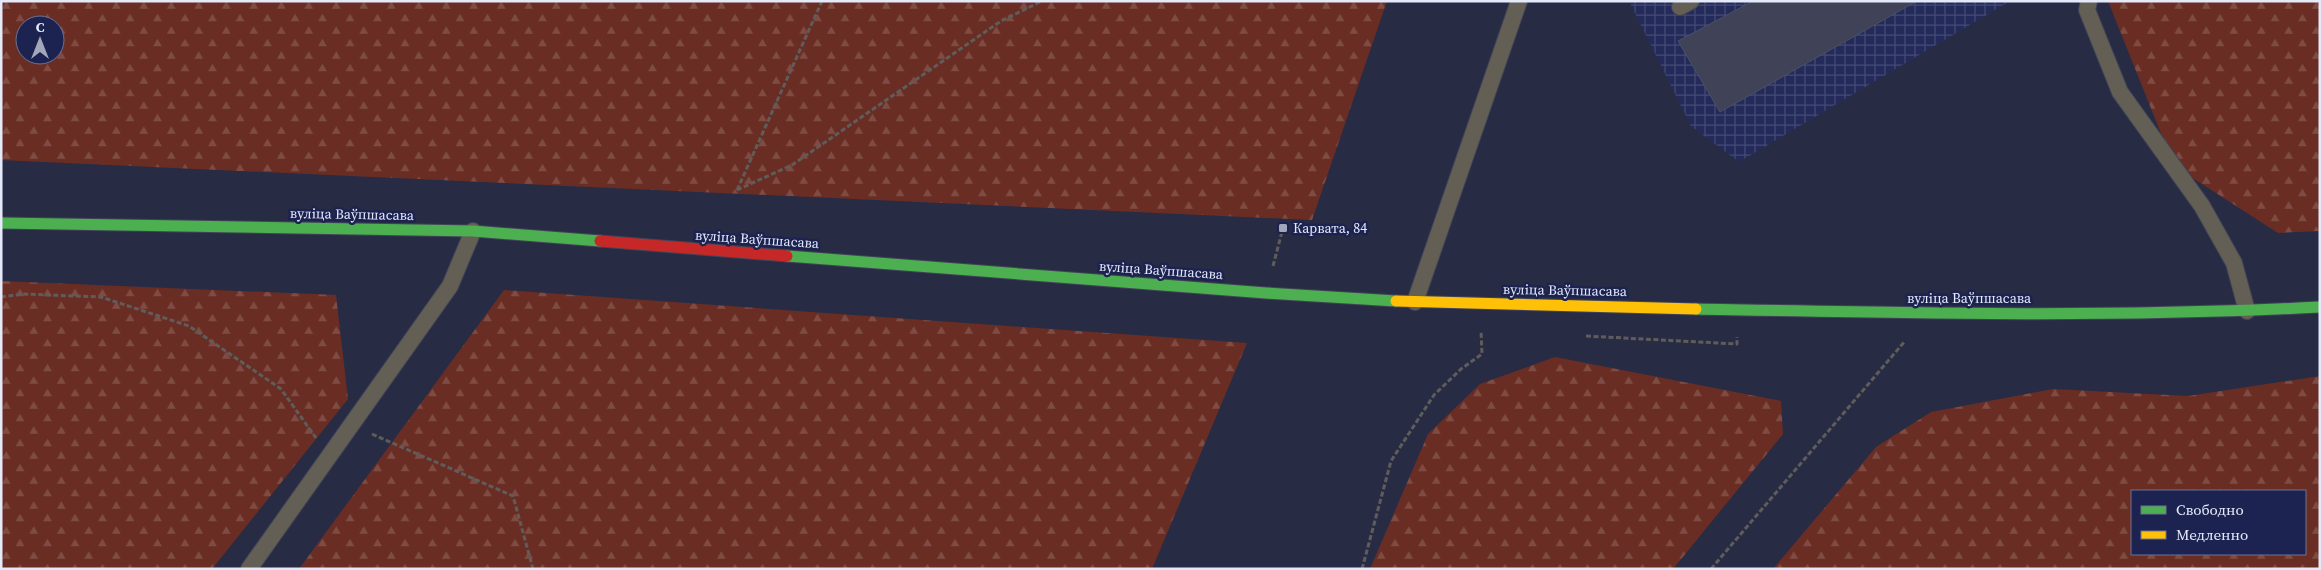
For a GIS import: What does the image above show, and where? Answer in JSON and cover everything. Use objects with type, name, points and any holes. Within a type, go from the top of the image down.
[{"type":"main road","name":"вуліца Ваўпшасава","points":[[1,223],[473,231],[1266,293],[1415,302],[1928,314],[2247,312],[2320,307]]},
{"type":"lane","points":[[1415,302],[1519,1]]},
{"type":"lane","points":[[2089,1],[2087,10],[2120,92],[2202,206],[2234,264],[2247,312]]},
{"type":"lane","points":[[249,569],[450,286],[473,231]]},
{"type":"path","points":[[822,1],[737,190],[792,165],[1001,21],[1042,1]]},
{"type":"path","points":[[1266,293],[1284,228]]},
{"type":"path","points":[[1,297],[23,294],[101,296],[189,326],[281,389],[329,455]]},
{"type":"path","points":[[1711,569],[1928,314]]},
{"type":"path","points":[[1362,569],[1391,461],[1434,395],[1461,369],[1482,354],[1481,330],[1491,330]]},
{"type":"path","points":[[1580,336],[1737,344]]},
{"type":"path","points":[[351,426],[513,496],[533,569]]},
{"type":"shaded area","points":[[1629,1],[2010,1],[1739,162],[1691,126]]},
{"type":"green space","points":[[2,1],[1387,1],[1312,220],[1,160]]},
{"type":"green space","points":[[2108,1],[2320,1],[2320,231],[2278,233],[2174,166]]},
{"type":"green space","points":[[1,281],[336,295],[348,399],[212,569],[1,569]]},
{"type":"green space","points":[[504,290],[1247,343],[1152,569],[299,569]]},
{"type":"green space","points":[[1555,357],[1781,401],[1783,434],[1673,569],[1370,569],[1428,434],[1480,384]]},
{"type":"green space","points":[[2320,376],[2320,569],[1773,569],[1876,447],[1931,412],[2053,389],[2188,396]]},
{"type":"building","points":[[1753,1],[1917,1],[1720,112],[1678,41]]},
{"type":"traffic: fast","points":[[1,223],[473,231],[600,241]]},
{"type":"traffic: fast","points":[[787,256],[1266,293],[1396,301]]},
{"type":"traffic: fast","points":[[1696,309],[2086,314],[2320,307]]},
{"type":"traffic: slow","points":[[1396,301],[1696,309]]},
{"type":"traffic: jam","points":[[600,241],[787,256]]},
{"type":"place","name":"Карвата, 84","points":[[1283,228]]}]
